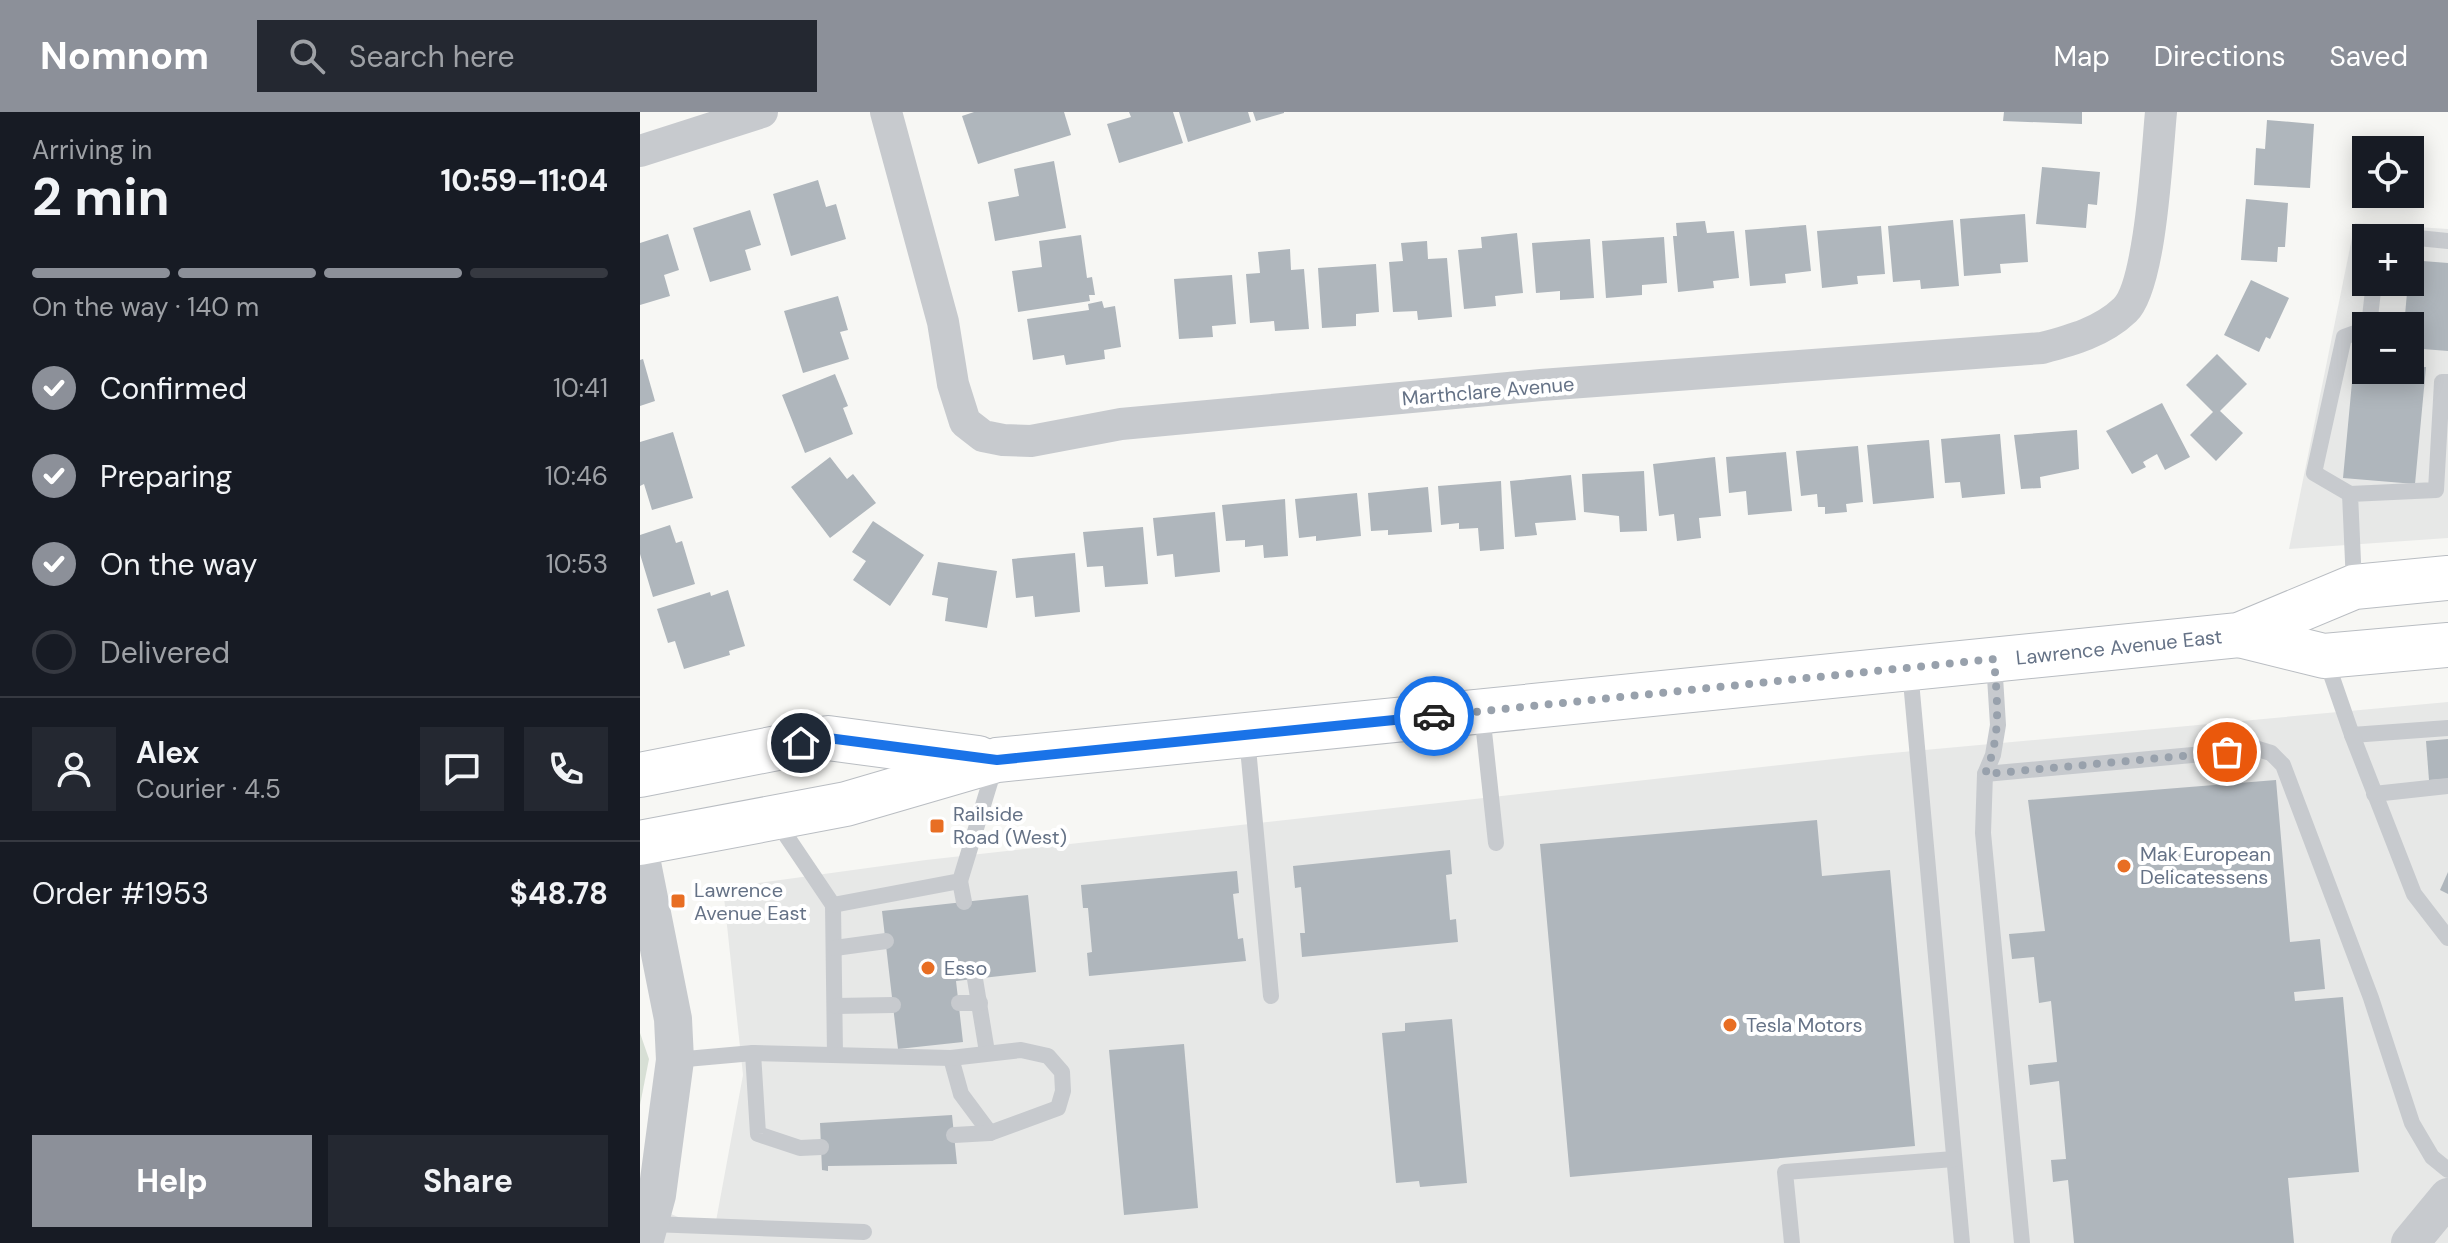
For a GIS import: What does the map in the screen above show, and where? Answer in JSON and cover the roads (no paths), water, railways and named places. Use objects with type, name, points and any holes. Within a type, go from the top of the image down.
[{"type":"main road","name":"Lawrence Avenue East","points":[[640,843],[846,804],[997,760],[2239,635],[2354,587],[2448,578]]},
{"type":"main road","name":"Lawrence Avenue East","points":[[2239,635],[2324,656],[2448,645]]},
{"type":"main road","name":"Lawrence Avenue East","points":[[640,775],[828,738],[997,760]]},
{"type":"street","points":[[640,151],[762,112]]},
{"type":"street","name":"Marthclare Avenue","points":[[886,112],[943,322],[953,384],[965,422],[983,436],[1031,441],[1121,424],[1541,385],[2042,348],[2075,340],[2103,326],[2127,308],[2142,275],[2161,112]]},
{"type":"street","points":[[640,853],[673,1019],[675,1060],[647,1234]]},
{"type":"street","points":[[2410,1243],[2448,1197]]},
{"type":"lane","points":[[2424,239],[2448,241]]},
{"type":"lane","points":[[2352,334],[2344,337],[2314,473],[2350,494],[2436,490],[2443,467],[2442,382],[2448,382]]},
{"type":"lane","points":[[2350,494],[2354,587]]},
{"type":"lane","points":[[2324,656],[2414,894],[2448,938]]},
{"type":"lane","points":[[1994,659],[1998,725],[1993,755],[1985,774],[1983,833],[2022,1243]]},
{"type":"lane","points":[[1910,668],[1962,1243]]},
{"type":"lane","points":[[1482,712],[1496,843]]},
{"type":"lane","points":[[2352,735],[2448,728]]},
{"type":"lane","points":[[1247,735],[1271,996]]},
{"type":"lane","points":[[1985,774],[2258,749],[2271,753],[2283,765],[2371,998],[2412,1123],[2432,1157],[2448,1170]]},
{"type":"lane","points":[[964,902],[960,881],[997,760]]},
{"type":"lane","points":[[2374,794],[2448,786]]},
{"type":"lane","points":[[774,817],[833,905],[835,1055]]},
{"type":"lane","points":[[833,905],[960,881]]},
{"type":"lane","points":[[835,948],[886,941]]},
{"type":"lane","points":[[975,979],[987,1052]]},
{"type":"lane","points":[[959,1003],[980,1003]]},
{"type":"lane","points":[[836,1006],[893,1005]]},
{"type":"lane","points":[[675,1060],[753,1053],[951,1058],[1021,1050],[1048,1056],[1062,1072],[1063,1091],[1058,1108],[990,1133],[954,1135]]},
{"type":"lane","points":[[753,1053],[758,1134],[800,1148],[821,1147]]},
{"type":"lane","points":[[951,1058],[961,1094],[990,1133]]},
{"type":"lane","points":[[1792,1243],[1785,1172],[1954,1159]]},
{"type":"lane","points":[[647,1234],[864,1232]]},
{"type":"place","name":"Railside Road (West)","points":[[937,826]]},
{"type":"place","name":"Mak European Delicatessens","points":[[2124,866]]},
{"type":"place","name":"Lawrence Avenue East","points":[[678,901]]},
{"type":"place","name":"Esso","points":[[928,968]]},
{"type":"place","name":"Tesla Motors","points":[[1730,1025]]}]
